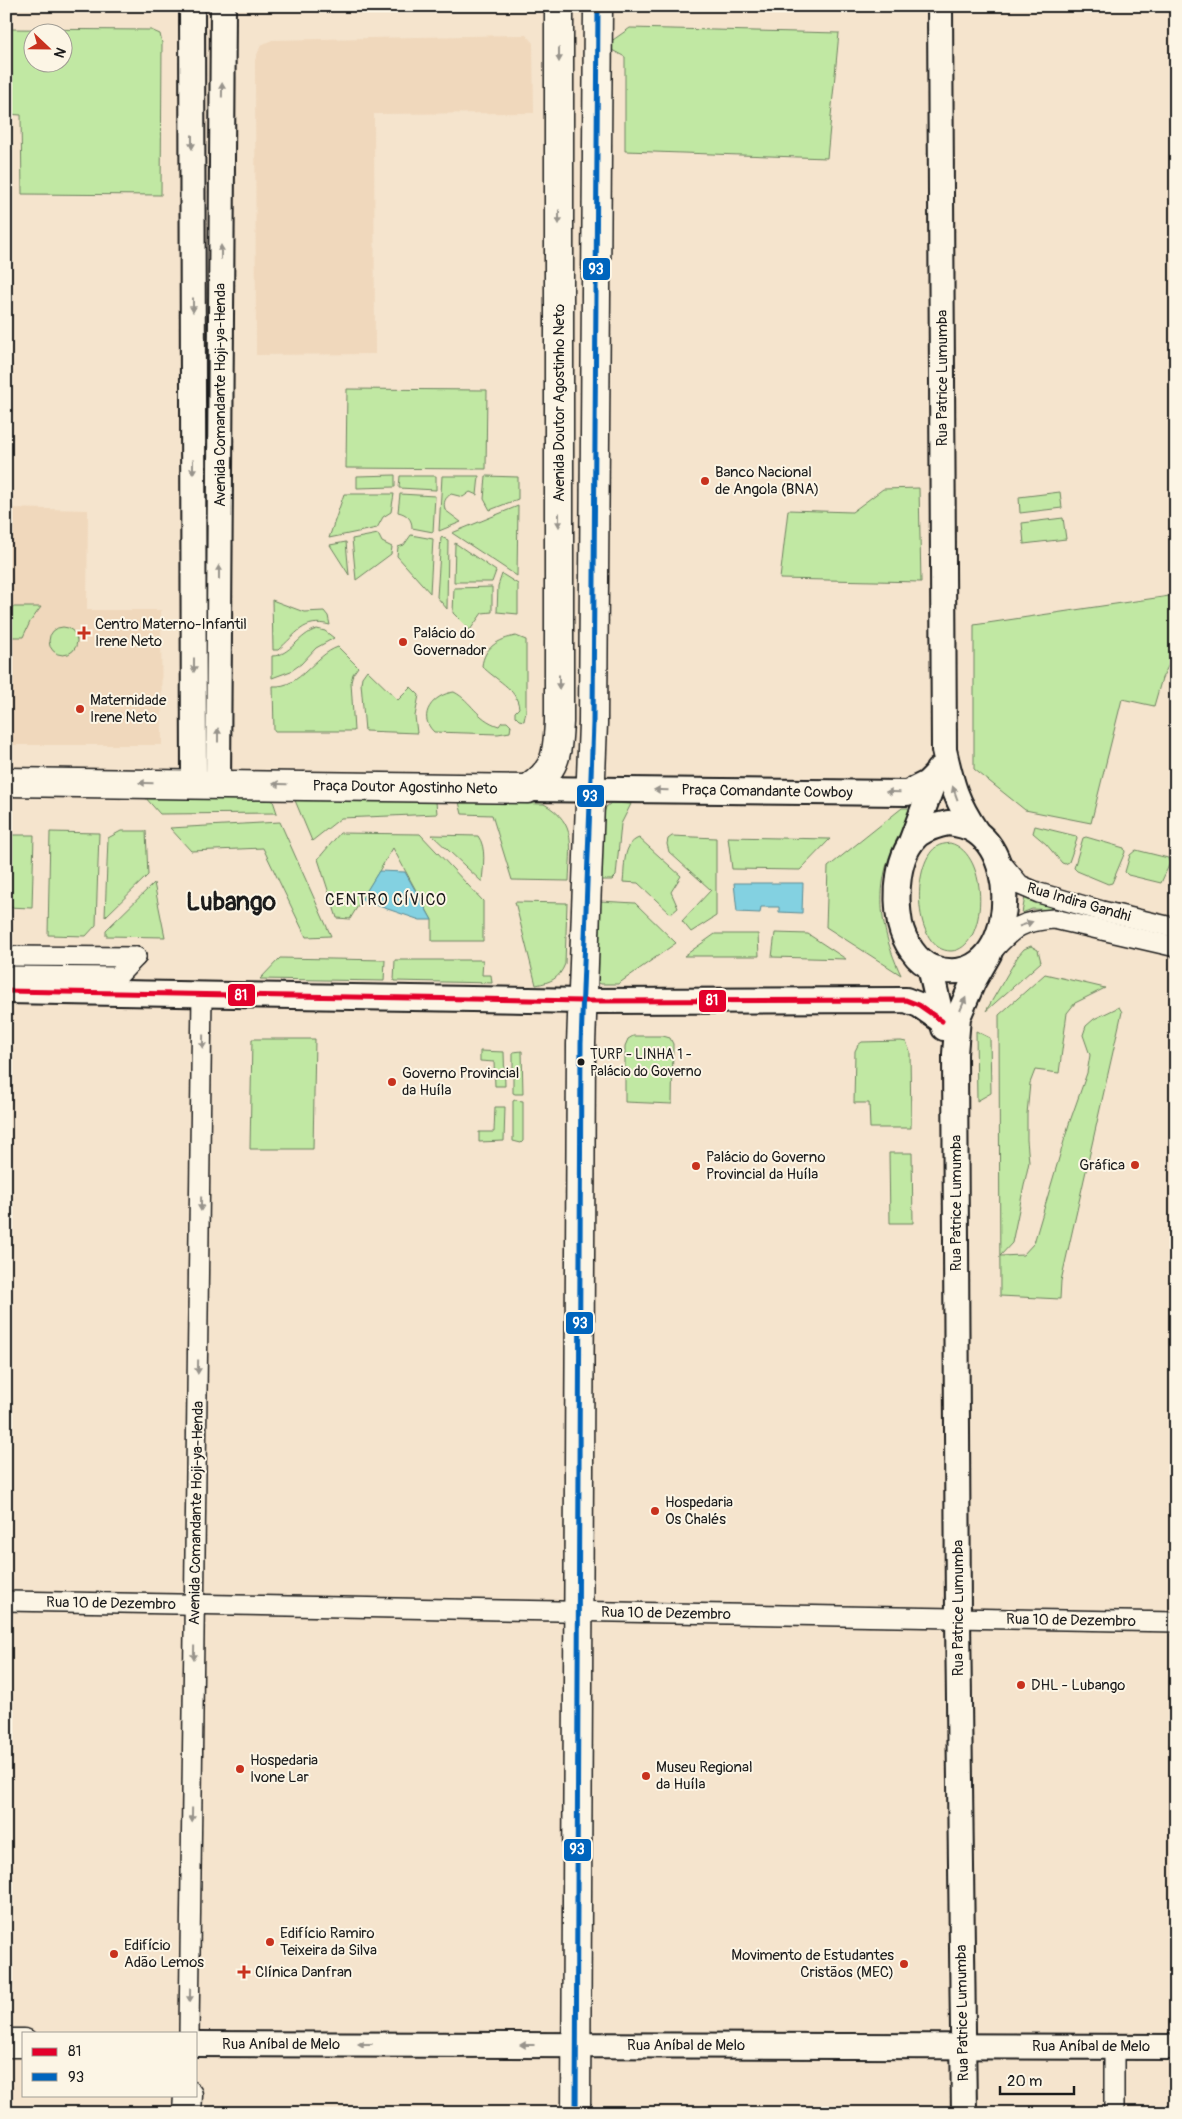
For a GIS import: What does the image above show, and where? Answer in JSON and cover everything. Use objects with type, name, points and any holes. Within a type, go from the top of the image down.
[{"type":"main road","name":"Avenida Doutor Agostinho Neto","points":[[528,789],[543,779],[554,762],[559,722],[559,6]]},
{"type":"main road","points":[[576,2113],[582,1001],[592,790],[598,6]]},
{"type":"main road","name":"Praça Doutor Agostinho Neto","points":[[6,782],[206,783],[528,789]]},
{"type":"main road","points":[[6,2043],[22,2043]]},
{"type":"main road","points":[[187,2113],[188,2096]]},
{"type":"street","name":"Avenida Comandante Hoji-ya-Henda","points":[[192,6],[206,783]]},
{"type":"street","name":"Avenida Comandante Hoji-ya-Henda","points":[[206,783],[223,6]]},
{"type":"street","name":"Rua Patrice Lumumba","points":[[940,6],[944,750],[953,788],[960,807],[976,831]]},
{"type":"street","name":"Rua Patrice Lumumba","points":[[910,845],[944,750]]},
{"type":"street","name":"Praça Comandante Cowboy","points":[[592,790],[907,792],[927,783],[936,774]]},
{"type":"street","name":"Praça Doutor Agostinho Neto","points":[[528,789],[592,790]]},
{"type":"street","points":[[948,823],[962,825],[976,831],[987,842],[1002,875],[1005,897],[1002,919],[997,939],[989,954],[977,965],[962,971],[946,972],[930,967],[917,957],[900,926],[899,878],[910,845],[920,834],[933,827],[948,823]]},
{"type":"street","name":"Rua Indira Gandhi","points":[[994,855],[1020,885],[1039,893],[1102,912],[1176,928]]},
{"type":"street","name":"Rua Indira Gandhi","points":[[989,954],[1007,935],[1020,925],[1036,920],[1054,920],[1176,946]]},
{"type":"street","name":"Rua Patrice Lumumba","points":[[964,2113],[958,1618],[956,1054],[958,1017],[973,982],[989,954]]},
{"type":"street","points":[[6,956],[136,957],[117,977],[6,976]]},
{"type":"street","name":"Rua Patrice Lumumba","points":[[930,967],[947,1041],[956,1104]]},
{"type":"street","points":[[906,1000],[920,986],[930,967]]},
{"type":"street","points":[[6,991],[582,1001],[906,1000],[919,1005],[942,1021]]},
{"type":"street","name":"Avenida Comandante Hoji-ya-Henda","points":[[189,2032],[202,993]]},
{"type":"street","name":"Rua 10 de Dezembro","points":[[6,1601],[1176,1622]]},
{"type":"street","name":"Rua Aníbal de Melo","points":[[198,2044],[1176,2047]]},
{"type":"street","points":[[1114,2047],[1114,2113]]},
{"type":"shaded area","points":[[526,35],[533,43],[534,113],[374,114],[375,354],[256,355],[255,60],[261,45],[272,40]]},
{"type":"shaded area","name":"Centro Materno-Infantil Irene Neto","points":[[6,508],[88,510],[87,610],[161,610],[162,745],[6,745]]},
{"type":"green space","points":[[630,28],[839,33],[827,158],[625,151],[625,57],[610,49],[610,42]]},
{"type":"green space","points":[[22,29],[22,72],[72,72],[72,29],[151,30],[160,34],[162,43],[161,195],[22,194],[21,115],[6,114],[6,30]]},
{"type":"green space","points":[[347,389],[487,390],[486,469],[346,468]]},
{"type":"green space","points":[[395,475],[395,487],[357,488],[357,476]]},
{"type":"green space","points":[[400,476],[436,476],[436,490],[399,488]]},
{"type":"green space","points":[[442,476],[479,476],[477,495],[470,492],[463,497],[451,494],[446,499],[444,502],[445,510],[461,522],[439,531]]},
{"type":"green space","points":[[486,476],[518,477],[518,499],[490,510],[484,499]]},
{"type":"green space","points":[[919,488],[921,582],[780,579],[788,510],[852,512],[883,489]]},
{"type":"green space","points":[[1060,492],[1062,508],[1020,513],[1019,497]]},
{"type":"green space","points":[[344,494],[394,494],[391,512],[383,517],[377,528],[329,538]]},
{"type":"green space","points":[[400,494],[435,496],[433,532],[412,528],[408,517],[398,512]]},
{"type":"green space","points":[[518,506],[517,576],[452,533]]},
{"type":"green space","points":[[1063,518],[1066,539],[1024,544],[1022,523]]},
{"type":"green space","points":[[378,534],[382,542],[392,547],[391,554],[356,580],[352,539]]},
{"type":"green space","points":[[411,535],[433,539],[430,593],[397,556],[398,547],[404,545]]},
{"type":"green space","points":[[441,537],[448,540],[447,609],[437,597]]},
{"type":"green space","points":[[346,542],[349,575],[330,545]]},
{"type":"green space","points":[[455,543],[496,571],[492,582],[454,582]]},
{"type":"green space","points":[[502,574],[518,584],[518,614],[497,612],[498,586]]},
{"type":"green space","points":[[492,587],[492,612],[482,613],[470,630],[453,613],[454,588]]},
{"type":"green space","points":[[1176,595],[1176,651],[1162,678],[1154,706],[1122,699],[1091,823],[1025,810],[974,769],[974,625]]},
{"type":"green space","points":[[272,600],[304,612],[324,611],[328,616],[330,625],[321,623],[307,626],[296,633],[278,650],[273,650]]},
{"type":"green space","points":[[6,607],[41,607],[30,622],[23,637],[6,637]]},
{"type":"green space","points":[[63,627],[73,631],[77,641],[73,651],[63,655],[53,651],[49,641],[53,631]]},
{"type":"green space","points":[[317,629],[325,631],[334,638],[316,648],[301,664],[291,671],[272,678],[272,656],[289,649],[305,635]]},
{"type":"green space","points":[[516,636],[526,640],[526,711],[524,721],[519,720],[515,716],[515,712],[519,708],[514,695],[482,666],[486,654],[493,645],[503,639]]},
{"type":"green space","points":[[338,647],[358,667],[353,674],[351,682],[354,731],[274,731],[273,686],[292,682],[329,651]]},
{"type":"green space","points":[[367,670],[398,700],[411,687],[419,695],[415,716],[417,733],[365,731],[361,683],[362,677]]},
{"type":"green space","points":[[454,692],[465,700],[479,715],[491,723],[499,726],[502,722],[507,722],[511,726],[510,732],[498,734],[434,732],[427,719],[427,712],[430,706],[440,697]]},
{"type":"green space","points":[[144,796],[272,798],[277,813],[160,814]]},
{"type":"green space","points":[[294,798],[436,802],[437,814],[341,818],[312,841]]},
{"type":"green space","points":[[459,802],[544,804],[555,811],[562,819],[570,837],[569,881],[512,880],[492,815],[462,814]]},
{"type":"green space","points":[[611,803],[631,804],[621,824],[616,876],[612,880],[601,880],[604,813],[606,807]]},
{"type":"green space","points":[[902,808],[916,808],[892,849],[882,889],[885,931],[901,975],[826,927],[828,867]]},
{"type":"green space","points":[[280,822],[331,936],[306,937],[263,848],[191,851],[170,828]]},
{"type":"green space","points":[[1035,826],[1076,836],[1077,839],[1069,862],[1062,863],[1046,844],[1033,833]]},
{"type":"green space","points":[[121,831],[146,831],[148,875],[105,917],[108,838]]},
{"type":"green space","points":[[50,832],[99,833],[96,925],[86,936],[48,935]]},
{"type":"green space","points":[[340,833],[420,834],[483,901],[483,941],[432,941],[432,920],[393,848],[350,919],[337,918],[318,859]]},
{"type":"green space","points":[[6,835],[34,835],[32,908],[6,907]]},
{"type":"green space","points":[[432,835],[478,836],[483,846],[482,882]]},
{"type":"green space","points":[[672,836],[716,838],[716,916],[691,932],[682,921],[711,890],[669,852],[667,844],[668,839]]},
{"type":"green space","points":[[728,837],[830,839],[800,870],[732,869]]},
{"type":"green space","points":[[1086,837],[1124,848],[1125,852],[1112,883],[1108,884],[1074,868],[1083,838]]},
{"type":"green space","points":[[639,838],[681,876],[671,892],[678,908],[671,914],[638,883],[623,882],[627,851],[630,845]]},
{"type":"green space","points":[[950,843],[963,850],[973,864],[978,881],[980,900],[978,919],[972,935],[963,946],[951,951],[938,947],[929,937],[923,923],[920,906],[922,871],[928,857],[936,847]]},
{"type":"green space","points":[[1136,850],[1168,858],[1170,863],[1161,883],[1128,875],[1125,872],[1130,855]]},
{"type":"green space","points":[[154,883],[165,937],[106,936],[106,930]]},
{"type":"green space","points":[[1025,897],[1034,902],[1061,910],[1032,909],[1022,913]]},
{"type":"green space","points":[[600,901],[635,903],[676,943],[618,984],[601,984],[597,982]]},
{"type":"green space","points":[[515,902],[567,903],[565,964],[557,976],[546,983],[536,985]]},
{"type":"green space","points":[[775,933],[808,934],[846,959],[772,957]]},
{"type":"green space","points":[[715,934],[758,934],[759,956],[684,956]]},
{"type":"green space","points":[[1031,946],[1038,950],[1041,962],[986,1011],[1018,956],[1024,949]]},
{"type":"green space","points":[[280,958],[385,960],[384,981],[260,979]]},
{"type":"green space","points":[[395,960],[483,960],[482,975],[491,975],[492,983],[394,981]]},
{"type":"green space","points":[[1045,974],[1105,988],[1075,1003],[1067,1013],[1059,1073],[1035,1070],[1030,1083],[1027,1114],[1029,1162],[1012,1243],[1000,1256],[1023,1255],[1034,1243],[1069,1124],[1087,1073],[1090,1055],[1083,1035],[1086,1026],[1094,1019],[1119,1007],[1122,1012],[1061,1281],[1060,1299],[1000,1296],[999,1015]]},
{"type":"green space","points":[[976,1031],[990,1038],[991,1093],[977,1101]]},
{"type":"green space","points":[[633,1036],[663,1036],[670,1038],[673,1044],[672,1104],[625,1102],[625,1046],[628,1039]]},
{"type":"green space","points":[[252,1039],[315,1039],[313,1149],[250,1149]]},
{"type":"green space","points":[[862,1042],[906,1042],[910,1051],[911,1128],[870,1128],[869,1103],[854,1103],[855,1051]]},
{"type":"green space","points":[[480,1051],[504,1052],[505,1086],[495,1086],[494,1062],[480,1061]]},
{"type":"green space","points":[[522,1051],[523,1094],[515,1094],[513,1093],[513,1052]]},
{"type":"green space","points":[[513,1101],[523,1101],[523,1141],[521,1143],[513,1141]]},
{"type":"green space","points":[[495,1107],[505,1107],[504,1141],[479,1142],[479,1132],[494,1132]]},
{"type":"green space","points":[[889,1153],[912,1153],[913,1223],[890,1223]]},
{"type":"water","points":[[379,871],[405,872],[432,920],[420,920],[361,900]]},
{"type":"water","points":[[734,883],[803,883],[802,913],[779,912],[779,907],[761,907],[760,913],[737,912]]},
{"type":"transit line","name":"93","points":[[576,2113],[581,1044],[593,723],[598,6]]},
{"type":"transit line","name":"81","points":[[6,991],[582,1001],[906,1000],[919,1005],[942,1021]]},
{"type":"place","name":"Banco Nacional de Angola (BNA)","points":[[705,481]]},
{"type":"place","name":"Centro Materno-Infantil Irene Neto","points":[[84,633]]},
{"type":"place","name":"Palácio do Governador","points":[[403,642]]},
{"type":"place","name":"Maternidade Irene Neto","points":[[80,709]]},
{"type":"place","name":"TURP - LINHA 1 - Palácio do Governo","points":[[581,1062]]},
{"type":"place","name":"Governo Provincial da Huíla","points":[[392,1082]]},
{"type":"place","name":"Gráfica","points":[[1135,1165]]},
{"type":"place","name":"Palácio do Governo Provincial da Huíla","points":[[696,1166]]},
{"type":"place","name":"Hospedaria Os Chalés","points":[[655,1511]]},
{"type":"place","name":"DHL - Lubango","points":[[1021,1685]]},
{"type":"place","name":"Hospedaria Ivone Lar","points":[[240,1769]]},
{"type":"place","name":"Museu Regional da Huíla","points":[[646,1776]]},
{"type":"place","name":"Edifício Ramiro Teixeira da Silva","points":[[270,1942]]},
{"type":"place","name":"Edifício Adão Lemos","points":[[114,1954]]},
{"type":"place","name":"Movimento de Estudantes Cristãos (MEC)","points":[[904,1964]]},
{"type":"place","name":"Clínica Danfran","points":[[244,1972]]},
{"type":"district","name":"CENTRO CÍVICO","points":[[386,899]]},
{"type":"district","name":"Lubango","points":[[231,901]]}]
